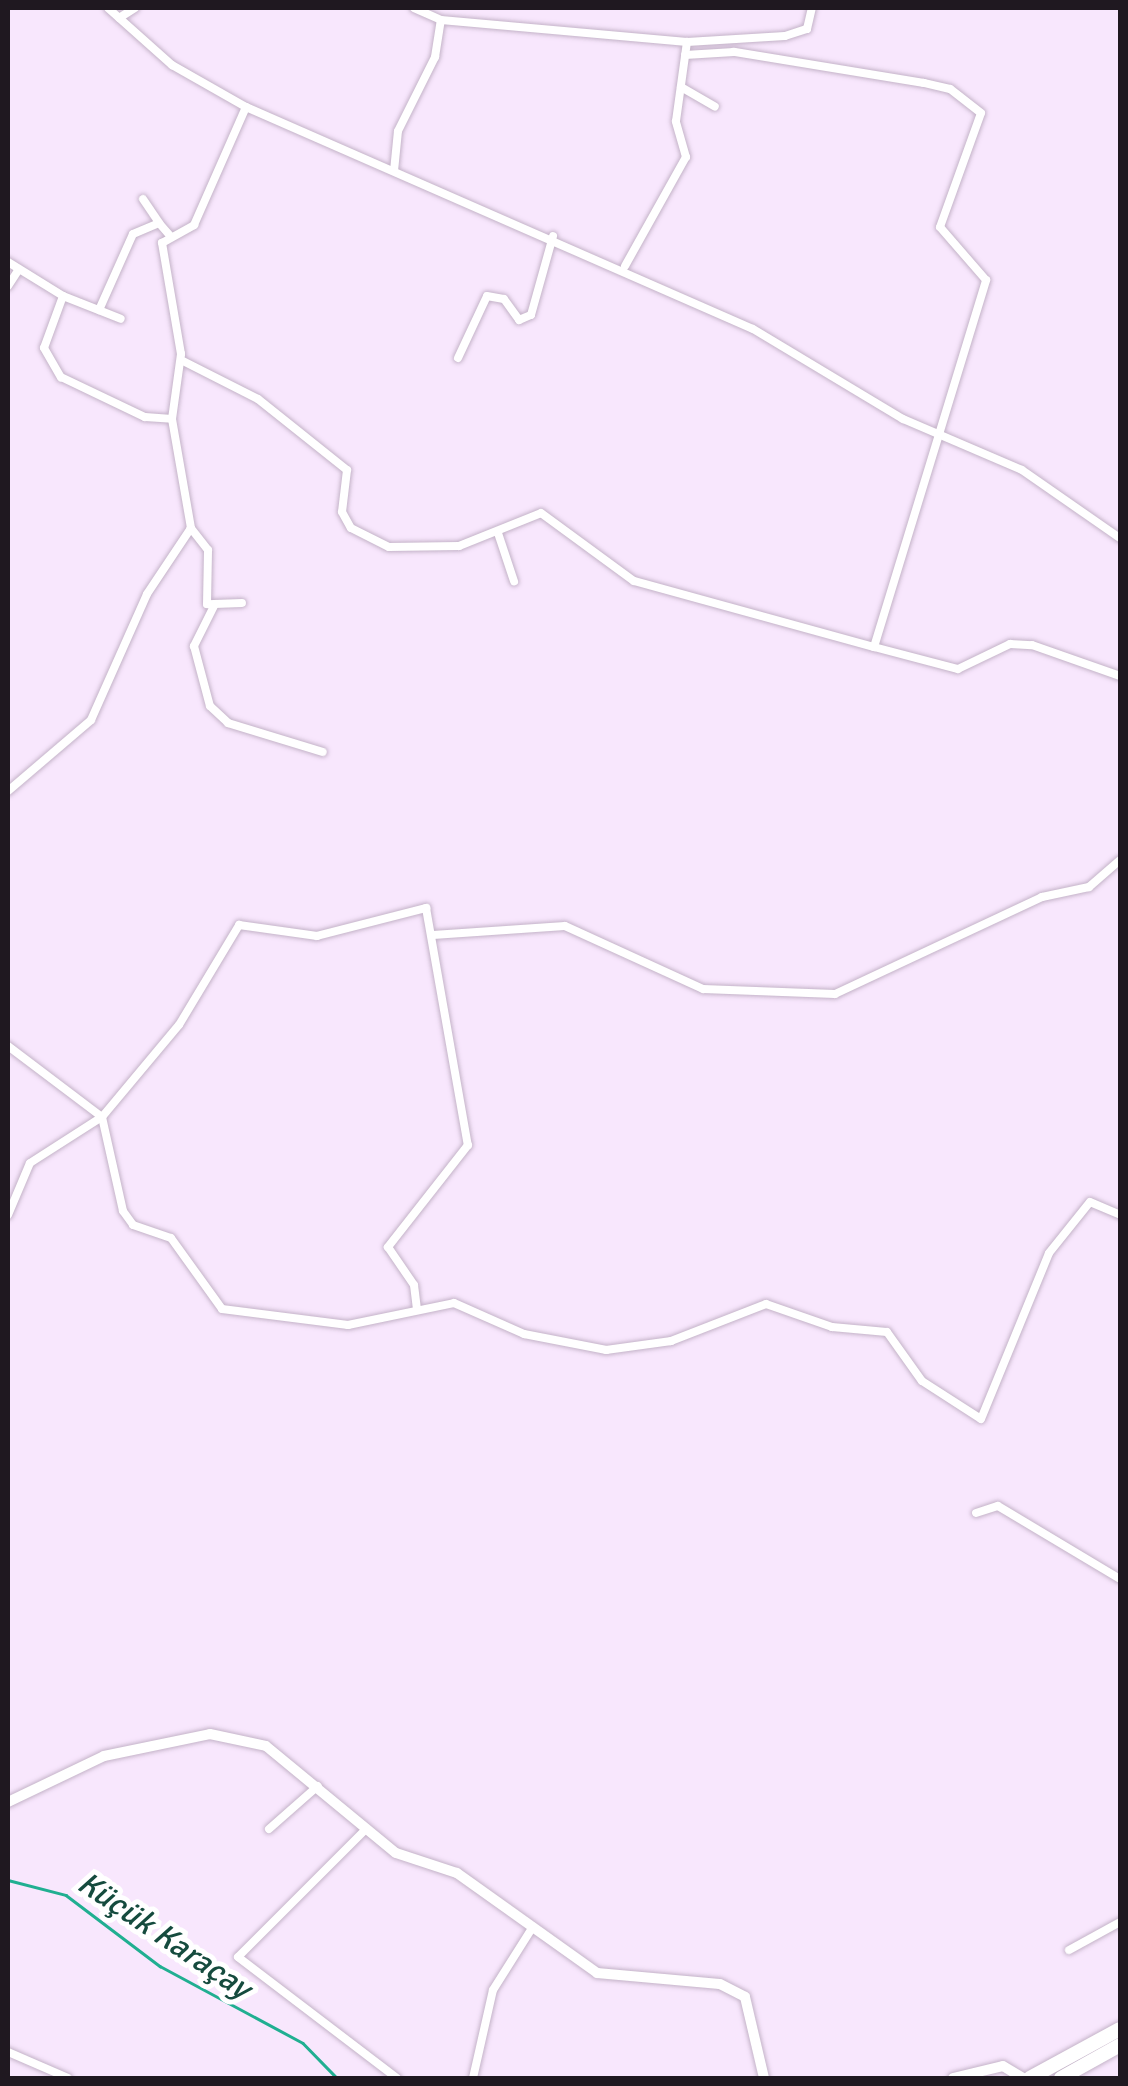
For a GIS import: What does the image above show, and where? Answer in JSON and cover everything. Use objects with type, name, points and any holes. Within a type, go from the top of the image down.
[{"type":"highway","points":[[1026,2078],[1120,2029]]},
{"type":"highway","points":[[1061,2078],[1120,2044]]},
{"type":"street","points":[[108,8],[172,65],[246,107],[625,266],[938,435],[1022,470],[1120,538]]},
{"type":"street","points":[[119,18],[135,8]]},
{"type":"street","points":[[414,8],[442,20],[687,42],[785,36],[808,29],[812,8]]},
{"type":"street","points":[[394,171],[398,131],[435,56],[442,20]]},
{"type":"street","points":[[625,266],[686,157],[676,121],[687,42]]},
{"type":"street","points":[[685,55],[734,52],[937,86],[981,113],[940,227],[986,280],[874,646]]},
{"type":"street","points":[[680,88],[715,106]]},
{"type":"street","points":[[242,604],[206,604],[208,550],[191,528],[172,419],[181,360],[163,272],[162,243],[194,225],[246,107]]},
{"type":"street","points":[[143,199],[171,237]]},
{"type":"street","points":[[99,310],[134,234],[160,223]]},
{"type":"street","points":[[458,358],[486,296],[504,299],[518,320],[532,315],[553,236]]},
{"type":"street","points":[[8,262],[62,296],[121,319]]},
{"type":"street","points":[[8,286],[19,269]]},
{"type":"street","points":[[62,296],[46,362],[115,404],[172,419]]},
{"type":"street","points":[[181,360],[258,400],[347,470],[342,512],[362,536],[416,552],[498,533],[541,514],[634,581],[958,669],[1000,648],[1032,645],[1120,676]]},
{"type":"street","points":[[8,790],[91,720],[148,594],[191,528]]},
{"type":"street","points":[[498,533],[514,582]]},
{"type":"street","points":[[214,606],[194,646],[210,706],[228,723],[323,752]]},
{"type":"street","points":[[433,935],[565,926],[703,989],[835,994],[1042,897],[1088,887],[1120,860]]},
{"type":"street","points":[[8,1215],[30,1163],[102,1118],[168,1040],[238,925],[317,936],[426,908],[468,1145],[388,1247],[414,1285],[417,1308]]},
{"type":"street","points":[[8,1046],[102,1118],[123,1211],[133,1225],[171,1238],[222,1309],[348,1325],[454,1303],[524,1334],[606,1350],[671,1341],[766,1304],[832,1327],[887,1332],[922,1382],[981,1419],[1049,1252],[1090,1202],[1120,1215]]},
{"type":"street","points":[[976,1514],[998,1506],[1120,1579]]},
{"type":"street","points":[[8,1802],[104,1756],[210,1734],[266,1746],[396,1853],[456,1873],[531,1930],[597,1973],[720,1984],[745,1997],[764,2078]]},
{"type":"street","points":[[269,1829],[318,1786]]},
{"type":"street","points":[[366,1830],[238,1957],[398,2078]]},
{"type":"street","points":[[1070,1950],[1120,1922]]},
{"type":"street","points":[[473,2078],[494,1990],[531,1930]]},
{"type":"street","points":[[8,2052],[68,2078]]},
{"type":"street","points":[[953,2078],[1004,2066],[1026,2078]]},
{"type":"waterway","name":"Küçük Karaçay","points":[[8,1880],[66,1895],[160,1966],[303,2043],[337,2078]]}]
